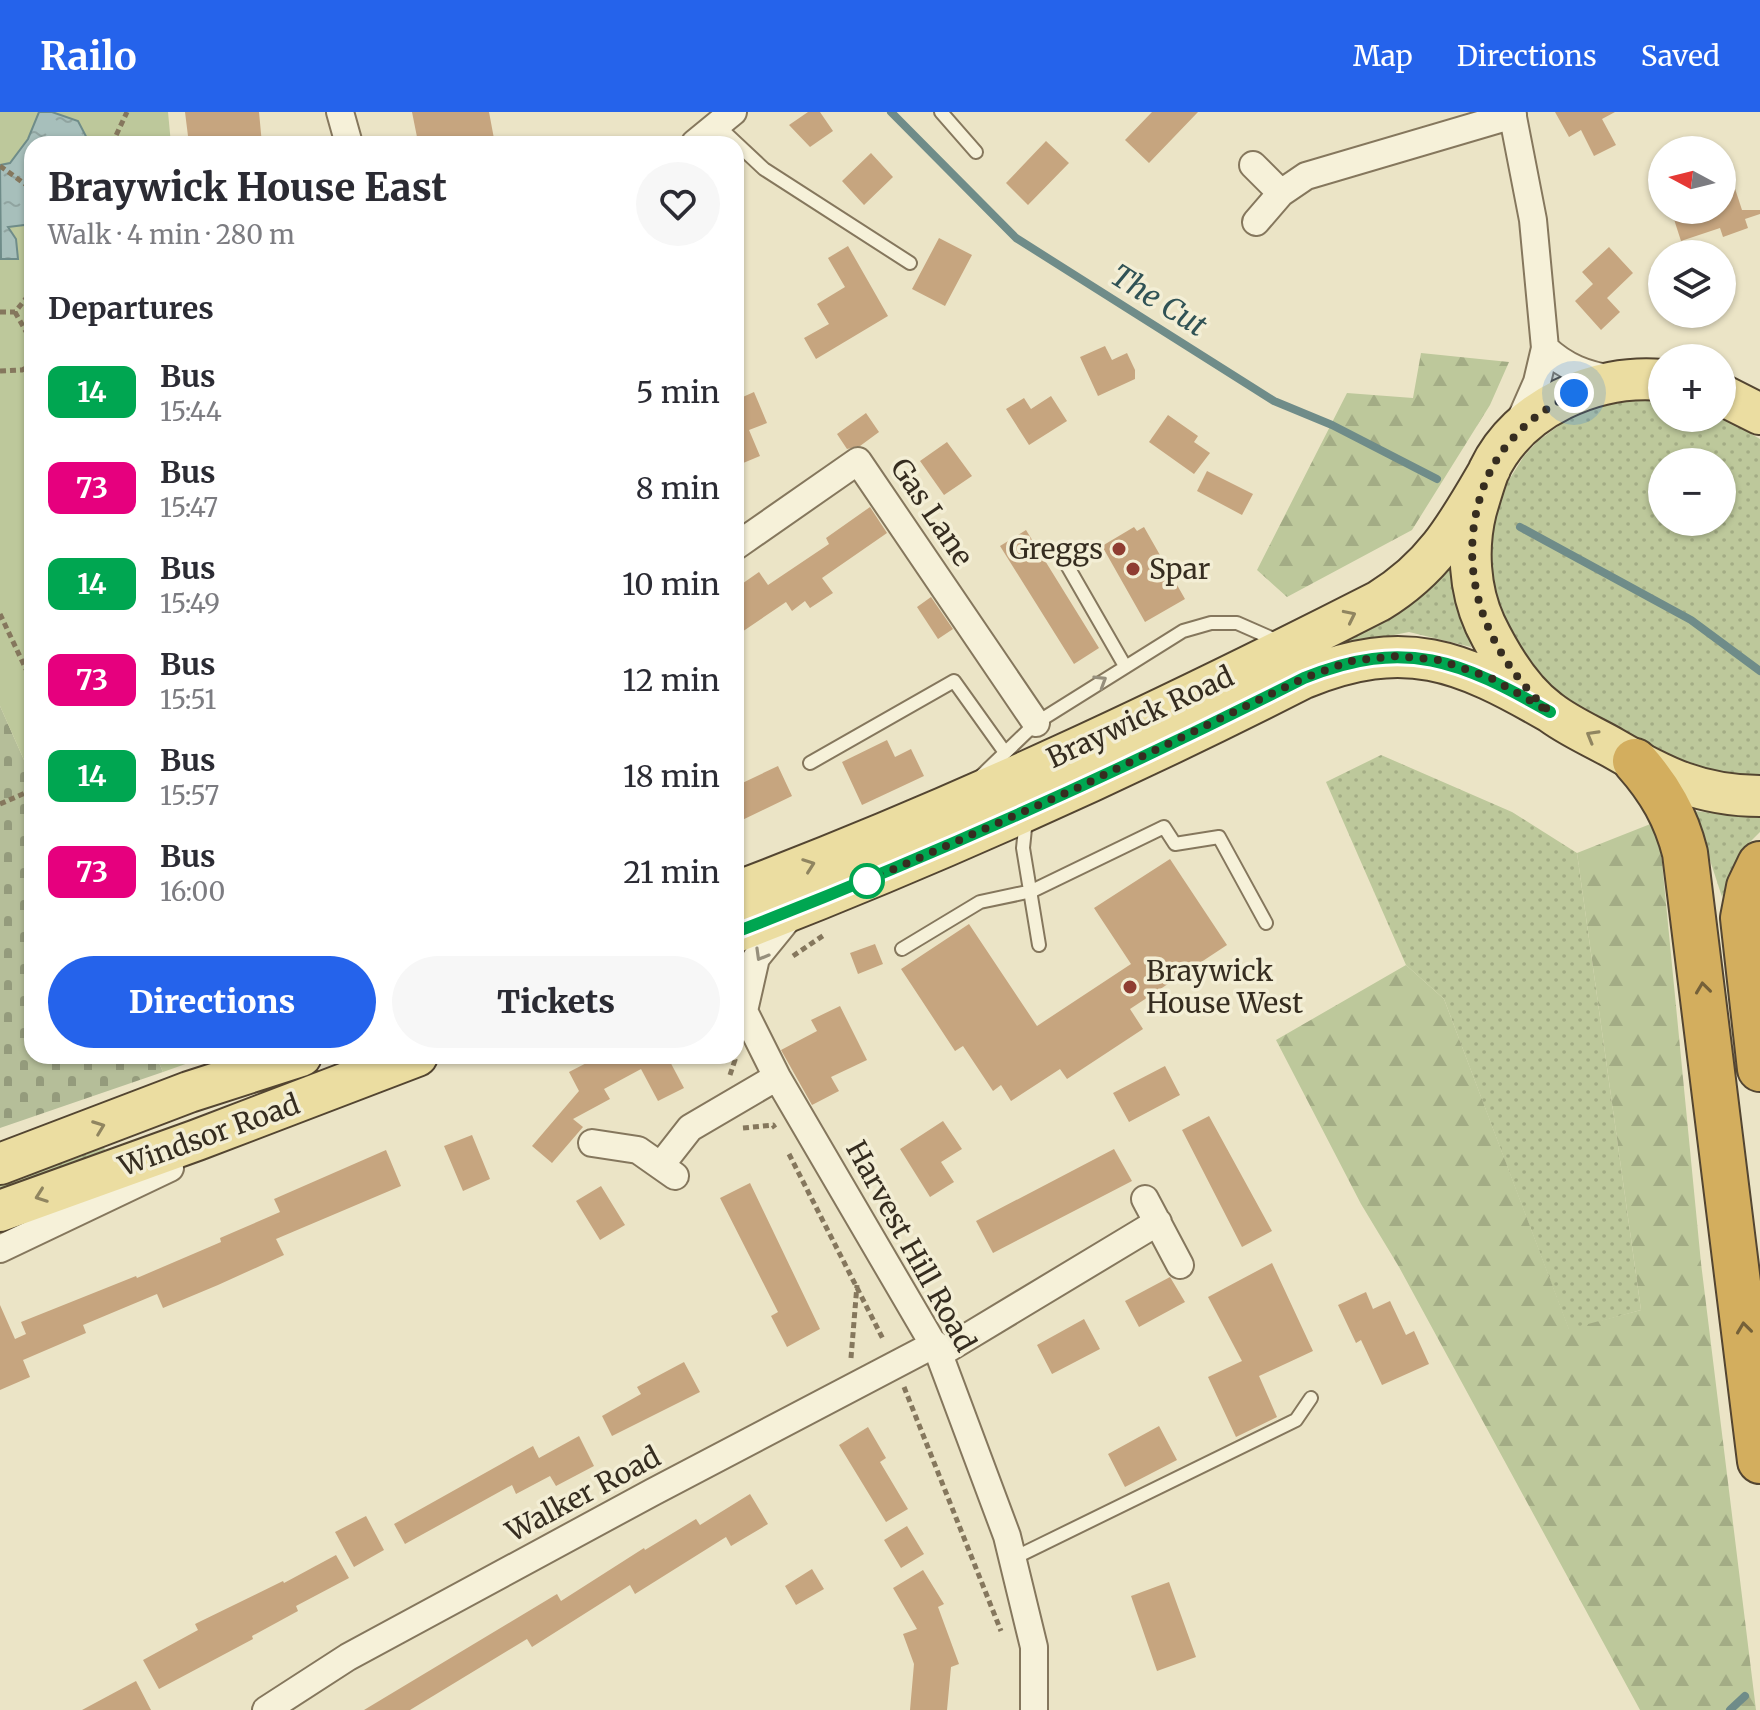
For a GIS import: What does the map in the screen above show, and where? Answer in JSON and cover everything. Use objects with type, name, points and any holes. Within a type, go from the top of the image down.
[{"type":"highway","points":[[1635,761],[1668,805],[1687,862],[1760,1461]]},
{"type":"highway","points":[[1760,864],[1749,887],[1743,918],[1760,1069]]},
{"type":"main road","points":[[1550,712],[1523,684],[1496,644],[1475,596],[1472,535],[1480,496],[1496,460],[1514,436],[1549,407],[1597,384],[1643,380]]},
{"type":"main road","points":[[1736,382],[1760,381]]},
{"type":"main road","points":[[1736,402],[1760,414]]},
{"type":"main road","name":"Braywick Road","points":[[744,889],[837,855],[955,804],[1379,601],[1410,581],[1449,537],[1496,460]]},
{"type":"main road","points":[[744,929],[840,893],[1026,812],[1304,678],[1351,661],[1397,656],[1439,660],[1491,678],[1635,761],[1685,785],[1709,793],[1760,796]]},
{"type":"main road","points":[[0,1164],[189,1092],[276,1064]]},
{"type":"main road","name":"Windsor Road","points":[[0,1211],[397,1064]]},
{"type":"street","points":[[1256,222],[1281,193],[1306,176],[1513,114],[1533,220],[1545,348],[1532,397],[1496,460]]},
{"type":"street","points":[[704,136],[725,119]]},
{"type":"street","points":[[1253,165],[1281,193]]},
{"type":"street","points":[[1545,348],[1565,365],[1580,371],[1643,380]]},
{"type":"street","name":"Gas Lane","points":[[744,540],[858,461],[1036,723]]},
{"type":"street","name":"Harvest Hill Road","points":[[744,996],[756,958],[796,909]]},
{"type":"street","name":"Harvest Hill Road","points":[[744,1016],[937,1349],[1007,1536],[1034,1647],[1034,1710]]},
{"type":"street","points":[[592,1143],[638,1150],[668,1171],[690,1128],[777,1077]]},
{"type":"street","points":[[0,1249],[351,1082]]},
{"type":"street","name":"Walker Road","points":[[266,1710],[348,1657],[895,1364],[937,1349],[1151,1211],[1180,1265]]},
{"type":"lane","points":[[941,112],[976,152]]},
{"type":"lane","points":[[725,119],[738,136]]},
{"type":"lane","points":[[744,143],[764,169],[910,263]]},
{"type":"lane","points":[[1060,553],[1125,666]]},
{"type":"lane","points":[[955,804],[1004,751],[1036,723],[1183,631],[1211,623],[1237,623],[1267,637],[1293,644]]},
{"type":"lane","points":[[810,763],[954,681],[1004,751]]},
{"type":"lane","points":[[1026,812],[1023,848],[1039,945]]},
{"type":"lane","points":[[902,949],[980,902],[1032,891],[1164,827],[1175,844],[1219,837],[1266,923]]},
{"type":"lane","points":[[1012,1559],[1296,1420],[1311,1398]]},
{"type":"path","points":[[116,136],[127,112]]},
{"type":"path","points":[[0,166],[24,183]]},
{"type":"path","points":[[15,312],[24,301]]},
{"type":"path","points":[[0,312],[15,312]]},
{"type":"path","points":[[15,312],[24,328]]},
{"type":"path","points":[[0,371],[24,369]]},
{"type":"path","points":[[0,614],[24,665]]},
{"type":"path","points":[[0,804],[24,794]]},
{"type":"path","points":[[734,1064],[721,1106],[730,1129],[773,1125],[780,1138]]},
{"type":"path","points":[[787,1151],[895,1364],[1004,1639]]},
{"type":"path","points":[[849,1389],[857,1284]]},
{"type":"green space","points":[[0,112],[168,112],[170,136],[24,136],[24,760],[0,706]]},
{"type":"green space","points":[[1421,353],[1509,362],[1490,405],[1412,530],[1287,597],[1257,570],[1347,393],[1413,398]]},
{"type":"green space","points":[[1648,398],[1648,432],[1736,432],[1736,425],[1760,439],[1760,782],[1746,783],[1668,759],[1555,691],[1526,667],[1491,593],[1491,531],[1502,491],[1524,456],[1538,441],[1572,416],[1609,402]]},
{"type":"green space","points":[[1449,562],[1471,647],[1409,632],[1308,652]]},
{"type":"green space","points":[[0,706],[24,760],[24,1064],[160,1064],[163,1072],[0,1128]]},
{"type":"green space","points":[[1381,755],[1512,812],[1577,853],[1641,1310],[1569,1330],[1444,999],[1406,965],[1326,782]]},
{"type":"green space","points":[[1694,811],[1760,818],[1760,832],[1739,853],[1722,897]]},
{"type":"green space","points":[[1658,821],[1701,1263],[1756,1710],[1640,1710],[1399,1267],[1361,1204],[1276,1040],[1406,965],[1444,999],[1569,1329],[1641,1310],[1577,853]]},
{"type":"green space","points":[[160,1064],[186,1064],[163,1072]]},
{"type":"green space","points":[[103,1144],[105,1150],[0,1191],[0,1182]]},
{"type":"water","points":[[39,112],[52,112],[78,121],[86,136],[29,136]]},
{"type":"water","points":[[24,144],[24,225],[8,227],[16,239],[18,259],[1,259],[0,165],[10,163]]},
{"type":"building","points":[[185,112],[259,112],[261,136],[188,136]]},
{"type":"building","points":[[412,112],[489,112],[494,136],[417,136]]},
{"type":"building","points":[[808,112],[820,112],[833,131],[810,147],[789,125]]},
{"type":"building","points":[[1152,112],[1198,112],[1149,163],[1125,140]]},
{"type":"building","points":[[1555,112],[1615,112],[1602,119],[1616,145],[1594,156],[1581,130],[1569,137]]},
{"type":"building","points":[[1046,141],[1069,163],[1028,205],[1006,183]]},
{"type":"building","points":[[871,153],[893,177],[864,205],[842,181]]},
{"type":"building","points":[[1736,192],[1742,210],[1760,210],[1760,214],[1745,219],[1748,228],[1723,237],[1720,228],[1681,240],[1676,224],[1736,224]]},
{"type":"building","points":[[939,238],[972,255],[945,306],[912,289]]},
{"type":"building","points":[[848,246],[888,316],[816,359],[804,338],[829,324],[817,304],[845,287],[828,258]]},
{"type":"building","points":[[1609,247],[1633,273],[1607,298],[1620,312],[1601,330],[1575,301],[1593,284],[1582,272]]},
{"type":"building","points":[[1105,346],[1112,360],[1127,353],[1135,370],[1135,379],[1098,396],[1080,357]]},
{"type":"building","points":[[754,392],[767,423],[749,430],[760,456],[744,463],[744,396]]},
{"type":"building","points":[[1051,396],[1067,421],[1029,445],[1006,409],[1024,398],[1031,409]]},
{"type":"building","points":[[866,413],[879,432],[860,446],[847,449],[837,434]]},
{"type":"building","points":[[1168,415],[1198,436],[1194,442],[1210,453],[1194,474],[1149,442]]},
{"type":"building","points":[[947,442],[972,476],[944,495],[920,461]]},
{"type":"building","points":[[1207,471],[1253,494],[1242,515],[1197,491]]},
{"type":"building","points":[[870,507],[887,533],[822,578],[833,593],[810,608],[805,601],[792,611],[786,602],[744,631],[744,582],[759,572],[768,585],[829,544],[826,538]]},
{"type":"building","points":[[1134,527],[1137,531],[1144,527],[1185,599],[1145,622],[1102,546]]},
{"type":"building","points":[[1026,530],[1099,648],[1074,664],[1000,546]]},
{"type":"building","points":[[931,597],[953,629],[938,639],[917,607]]},
{"type":"building","points":[[887,740],[895,757],[911,749],[924,776],[862,805],[842,762]]},
{"type":"building","points":[[778,766],[792,796],[744,819],[744,782]]},
{"type":"building","points":[[1170,859],[1227,945],[1130,1009],[1143,1029],[1067,1079],[1060,1069],[1011,1101],[1001,1085],[993,1091],[963,1046],[955,1051],[901,969],[969,924],[1037,1026],[1131,964],[1094,908]]},
{"type":"building","points":[[875,944],[883,964],[858,974],[850,953]]},
{"type":"building","points":[[840,1006],[867,1060],[831,1077],[839,1091],[812,1105],[781,1050],[817,1031],[811,1020]]},
{"type":"building","points":[[584,1064],[671,1064],[684,1088],[658,1101],[641,1069],[604,1089],[610,1099],[573,1119],[583,1127],[552,1163],[532,1146],[579,1091],[569,1072]]},
{"type":"building","points":[[1165,1066],[1180,1095],[1129,1122],[1113,1093]]},
{"type":"building","points":[[1209,1116],[1272,1231],[1242,1247],[1182,1130]]},
{"type":"building","points":[[943,1121],[962,1149],[941,1162],[954,1182],[930,1197],[900,1149]]},
{"type":"building","points":[[472,1135],[490,1179],[463,1191],[444,1146]]},
{"type":"building","points":[[1114,1149],[1132,1181],[993,1253],[976,1221]]},
{"type":"building","points":[[386,1150],[401,1186],[276,1239],[284,1255],[218,1285],[163,1308],[157,1294],[83,1325],[86,1333],[23,1360],[30,1377],[0,1390],[0,1305],[15,1339],[26,1334],[21,1322],[221,1242],[220,1238],[280,1212],[274,1199]]},
{"type":"building","points":[[750,1183],[820,1329],[787,1347],[771,1316],[778,1312],[720,1198]]},
{"type":"building","points":[[601,1186],[625,1225],[600,1240],[576,1201]]},
{"type":"building","points":[[1272,1263],[1313,1351],[1259,1376],[1277,1417],[1236,1437],[1208,1377],[1242,1361],[1208,1297]]},
{"type":"building","points":[[1170,1277],[1185,1302],[1139,1327],[1125,1301]]},
{"type":"building","points":[[1366,1292],[1373,1309],[1390,1301],[1406,1335],[1414,1331],[1429,1364],[1382,1385],[1361,1340],[1356,1343],[1338,1305]]},
{"type":"building","points":[[1084,1319],[1100,1349],[1052,1374],[1037,1345]]},
{"type":"building","points":[[684,1362],[700,1392],[612,1436],[602,1416],[641,1394],[637,1387]]},
{"type":"building","points":[[1159,1426],[1177,1460],[1125,1487],[1108,1454]]},
{"type":"building","points":[[868,1427],[886,1458],[880,1462],[908,1509],[886,1522],[839,1445]]},
{"type":"building","points":[[579,1436],[594,1466],[556,1486],[550,1476],[516,1494],[512,1485],[405,1544],[394,1524],[533,1446],[539,1458]]},
{"type":"building","points":[[750,1494],[768,1524],[731,1546],[726,1537],[635,1594],[630,1585],[532,1647],[527,1639],[410,1710],[364,1710],[557,1594],[561,1601],[644,1548],[696,1519],[700,1525]]},
{"type":"building","points":[[366,1516],[384,1550],[354,1567],[335,1532]]},
{"type":"building","points":[[907,1526],[924,1554],[901,1568],[884,1540]]},
{"type":"building","points":[[336,1555],[349,1578],[296,1606],[298,1611],[252,1636],[253,1639],[159,1689],[143,1660],[198,1630],[195,1624]]},
{"type":"building","points":[[812,1569],[824,1589],[796,1605],[785,1586]]},
{"type":"building","points":[[923,1570],[944,1604],[938,1607],[959,1664],[951,1667],[947,1710],[910,1710],[914,1664],[903,1634],[917,1629],[893,1588]]},
{"type":"building","points":[[1169,1582],[1196,1657],[1157,1671],[1131,1596]]},
{"type":"building","points":[[136,1681],[151,1710],[82,1710]]},
{"type":"waterway","name":"The Cut","points":[[891,112],[1016,238],[1274,401],[1332,425],[1437,479]]},
{"type":"waterway","name":"The Cut","points":[[1520,527],[1691,620],[1760,671]]},
{"type":"waterway","points":[[1730,1710],[1745,1696]]},
{"type":"bus line","name":"14","points":[[744,929],[840,893],[1026,812],[1304,678],[1351,661],[1397,656],[1439,660],[1491,678],[1550,712]]},
{"type":"place","name":"Greggs","points":[[1119,549]]},
{"type":"place","name":"Spar","points":[[1133,569]]},
{"type":"place","name":"Braywick House West","points":[[1130,987]]},
{"type":"route","points":[[867,881],[1026,812],[1304,678],[1351,661],[1397,656],[1439,660],[1491,678],[1550,712],[1510,667],[1484,621],[1475,596],[1470,548],[1473,523],[1490,469],[1514,436],[1531,420],[1574,393]]}]
